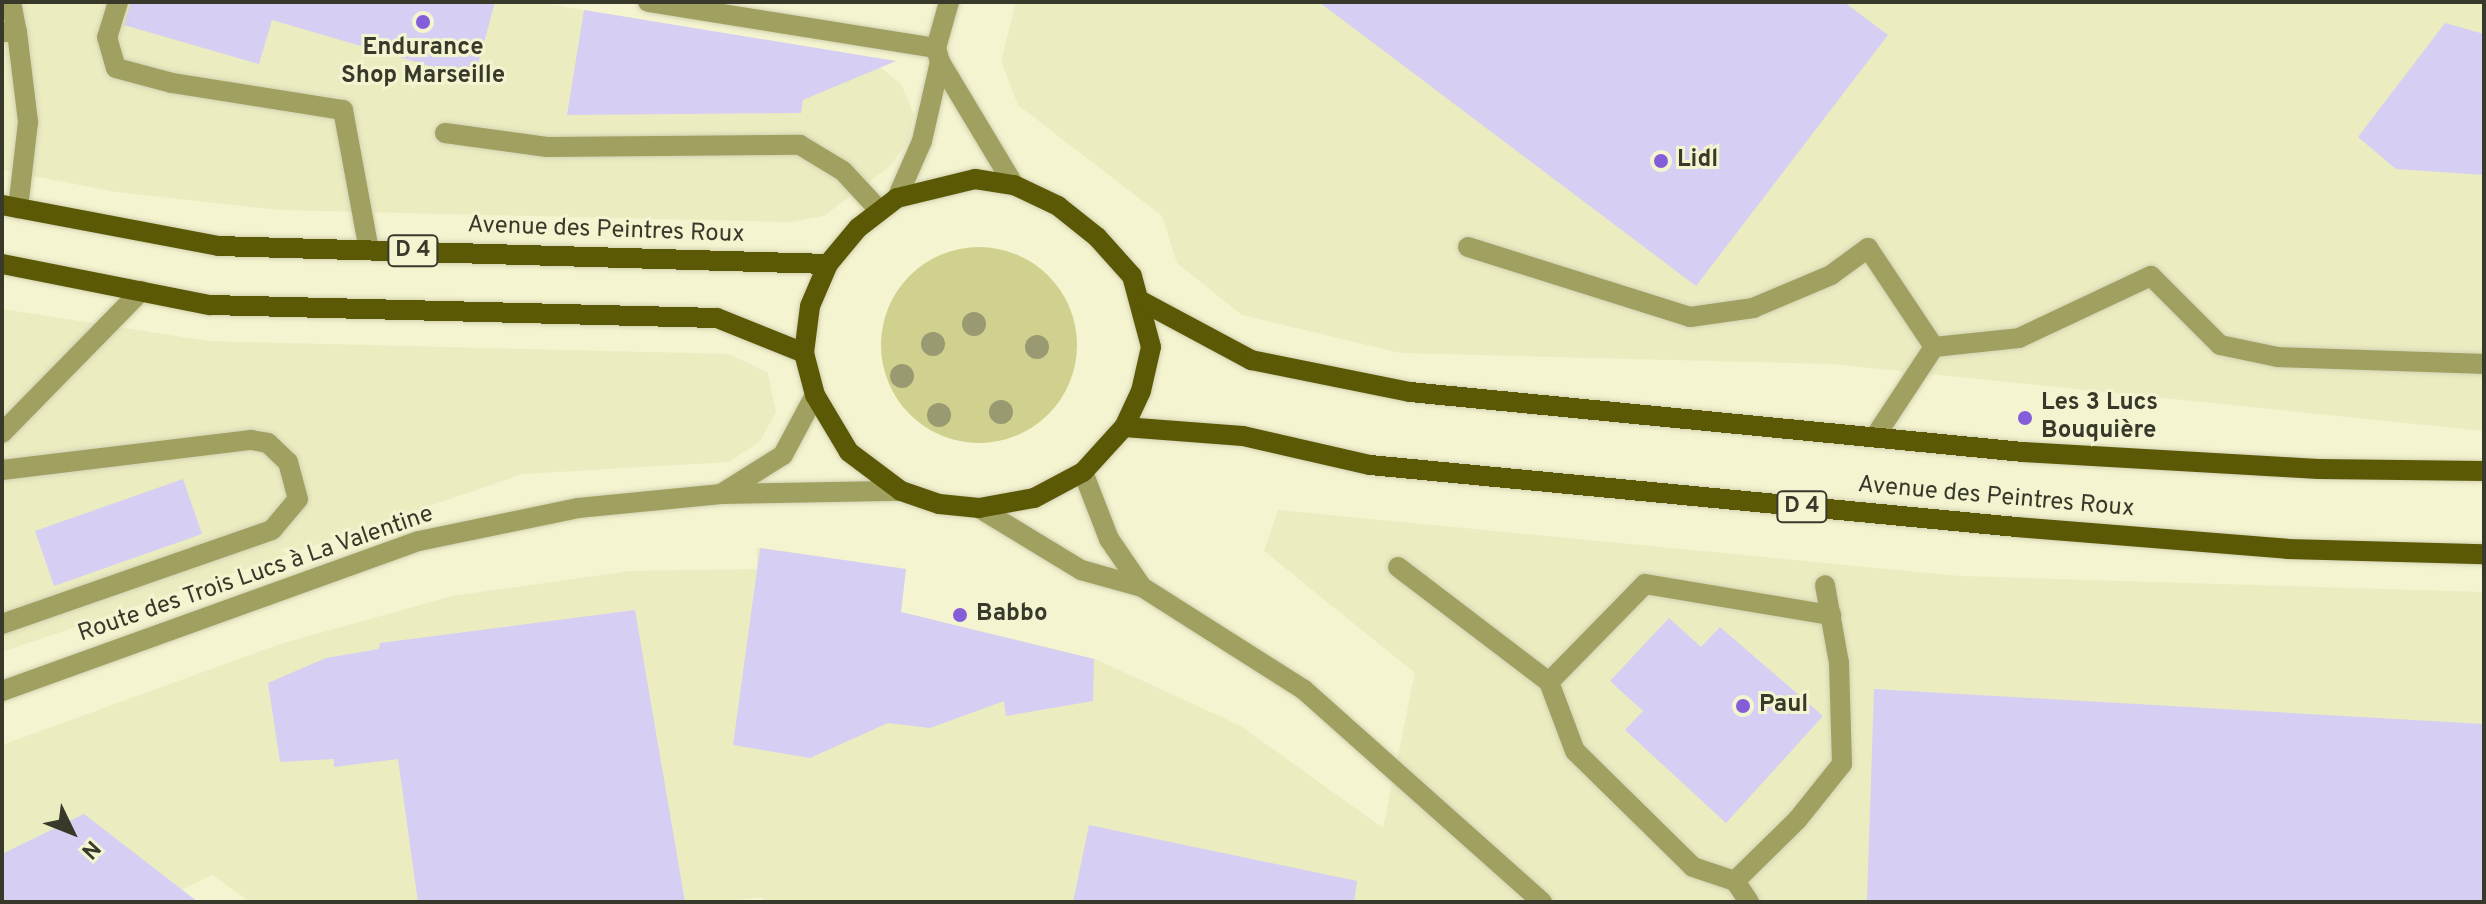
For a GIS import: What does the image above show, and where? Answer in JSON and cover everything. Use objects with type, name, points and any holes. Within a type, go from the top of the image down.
[{"type":"main road","points":[[975,179],[1014,185],[1058,206],[1097,237],[1132,276],[1143,302],[1151,347],[1141,391],[1124,427],[1083,472],[1034,498],[979,508],[939,504],[901,491],[849,452],[815,395],[804,353],[810,306],[828,264],[897,198],[975,179]]},
{"type":"main road","name":"Avenue des Peintres Roux","points":[[10,206],[218,246],[828,264]]},
{"type":"main road","points":[[2,264],[210,305],[717,318],[804,353]]},
{"type":"main road","name":"Avenue des Peintres Roux","points":[[1143,302],[1251,360],[1410,392],[2054,454],[2319,469],[2484,471]]},
{"type":"main road","name":"Avenue des Peintres Roux","points":[[1124,427],[1243,436],[1370,465],[2000,526],[2287,549],[2484,554]]},
{"type":"street","points":[[10,206],[28,122],[10,32],[11,2]]},
{"type":"street","points":[[118,2],[107,37],[116,68],[172,83],[343,110],[369,250]]},
{"type":"street","points":[[648,2],[938,55],[1014,185]]},
{"type":"street","points":[[897,198],[922,141],[949,2]]},
{"type":"street","points":[[445,133],[547,147],[800,145],[843,171],[880,211]]},
{"type":"street","points":[[1468,247],[1690,317],[1753,308],[1831,275],[1868,248],[1934,347]]},
{"type":"street","points":[[1934,347],[2019,338],[2151,276],[2220,345],[2278,357],[2484,364]]},
{"type":"street","points":[[2,433],[141,291]]},
{"type":"street","points":[[1876,435],[1934,347]]},
{"type":"street","name":"Route des Trois Lucs à La Valentine","points":[[721,494],[783,455],[815,395]]},
{"type":"street","points":[[2,470],[251,440],[268,443],[288,462],[298,499],[272,530],[2,624]]},
{"type":"street","points":[[1083,472],[1109,539],[1142,587]]},
{"type":"street","name":"Route des Trois Lucs à La Valentine","points":[[2,691],[419,541],[578,508],[721,494],[901,491]]},
{"type":"street","points":[[979,508],[1081,570],[1142,587],[1303,689],[1542,902]]},
{"type":"street","points":[[1398,567],[1549,682],[1575,751],[1693,867],[1735,881],[1749,902]]},
{"type":"street","points":[[1549,682],[1645,584],[1831,615]]},
{"type":"street","points":[[1735,881],[1798,819],[1842,764],[1831,615],[1825,585]]},
{"type":"shaded area","points":[[2,2],[536,2],[867,57],[901,84],[914,115],[907,143],[891,165],[824,216],[790,222],[279,210],[116,192],[2,170]]},
{"type":"shaded area","points":[[1016,2],[2484,2],[2484,431],[1832,364],[1400,353],[1242,315],[1177,263],[1162,216],[1018,105],[1001,61]]},
{"type":"shaded area","points":[[979,247],[998,248],[1017,254],[1049,275],[1070,307],[1076,326],[1076,364],[1070,383],[1049,415],[1017,436],[998,442],[979,443],[960,442],[941,436],[909,415],[888,383],[882,364],[881,345],[882,326],[888,307],[909,275],[941,254],[960,248]]},
{"type":"shaded area","points":[[2,309],[209,341],[729,354],[768,373],[776,412],[760,441],[729,462],[523,474],[2,652]]},
{"type":"shaded area","points":[[1278,510],[1960,576],[2484,592],[2484,902],[764,902],[762,897],[719,902],[251,902],[212,875],[157,902],[2,902],[2,745],[280,644],[452,596],[630,571],[758,569],[756,548],[906,569],[901,612],[1095,659],[1241,726],[1383,828],[1415,673],[1264,551]]},
{"type":"building","points":[[131,2],[495,2],[474,79],[272,20],[259,64],[124,25]]},
{"type":"building","name":"Lidl","points":[[1319,2],[1844,2],[1888,35],[1696,286]]},
{"type":"building","points":[[584,10],[896,61],[803,100],[801,113],[567,115]]},
{"type":"building","points":[[2445,23],[2484,34],[2484,175],[2396,169],[2358,137]]},
{"type":"building","points":[[183,479],[202,534],[54,586],[35,531]]},
{"type":"building","points":[[760,548],[906,569],[901,612],[1094,659],[1093,701],[1006,716],[1004,701],[930,728],[888,723],[810,758],[733,745]]},
{"type":"building","points":[[635,610],[685,902],[418,902],[398,759],[334,767],[334,759],[280,762],[268,683],[326,658],[379,649],[380,643]]},
{"type":"building","points":[[1669,618],[1701,647],[1720,627],[1823,716],[1726,823],[1625,730],[1643,711],[1610,681]]},
{"type":"building","points":[[1874,689],[2484,724],[2484,902],[1867,902]]},
{"type":"building","points":[[84,814],[198,902],[2,902],[2,854]]},
{"type":"building","points":[[1089,825],[1357,881],[1354,902],[1073,902]]},
{"type":"place","name":"Endurance Shop Marseille","points":[[423,22]]},
{"type":"place","name":"Lidl","points":[[1661,161]]},
{"type":"place","name":"Les 3 Lucs Bouquière","points":[[2025,418]]},
{"type":"place","name":"Babbo","points":[[960,615]]},
{"type":"place","name":"Paul","points":[[1743,706]]}]
